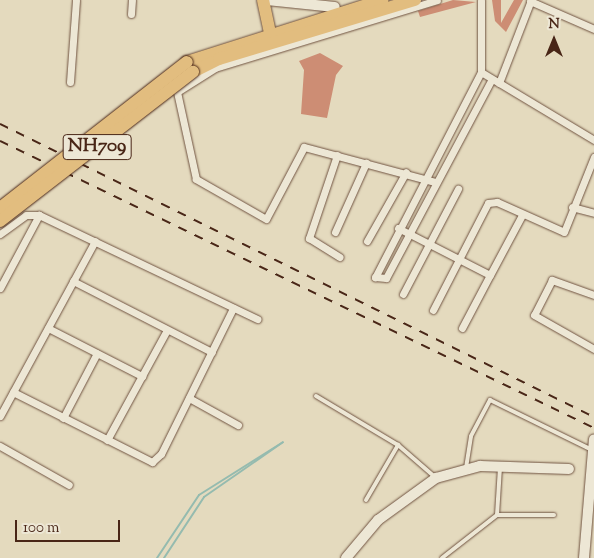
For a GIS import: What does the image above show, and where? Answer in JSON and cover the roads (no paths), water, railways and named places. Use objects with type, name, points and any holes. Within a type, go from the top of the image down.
[{"type":"highway","points":[[263,0],[270,33]]},
{"type":"highway","name":"NH709","points":[[0,202],[190,67],[270,33],[336,10],[382,0]]},
{"type":"highway","name":"NH709","points":[[0,221],[190,67],[219,59],[336,10],[415,0]]},
{"type":"street","points":[[70,82],[76,0]]},
{"type":"street","points":[[131,14],[132,0]]},
{"type":"street","points":[[267,0],[336,10]]},
{"type":"street","points":[[435,182],[426,177],[302,148],[270,216],[263,217],[196,179],[177,92],[215,68],[436,0]]},
{"type":"street","points":[[481,0],[481,72],[374,274],[382,281],[410,232],[435,182],[496,81],[531,0],[594,29]]},
{"type":"street","points":[[481,72],[594,140]]},
{"type":"street","points":[[337,155],[309,238],[340,257]]},
{"type":"street","points":[[433,310],[490,201],[564,232],[572,207],[594,157]]},
{"type":"street","points":[[335,232],[366,163]]},
{"type":"street","points":[[367,241],[406,172]]},
{"type":"street","points":[[403,294],[458,190]]},
{"type":"street","points":[[0,202],[26,215],[39,215],[257,319]]},
{"type":"street","points":[[572,207],[594,213]]},
{"type":"street","points":[[0,234],[26,215]]},
{"type":"street","points":[[0,288],[39,215]]},
{"type":"street","points":[[462,328],[522,215]]},
{"type":"street","points":[[398,228],[410,232],[490,275]]},
{"type":"street","points":[[0,416],[95,242]]},
{"type":"street","points":[[594,295],[552,280],[534,316],[594,349]]},
{"type":"street","points":[[73,281],[212,352]]},
{"type":"street","points":[[13,392],[152,462],[161,454],[233,308]]},
{"type":"street","points":[[48,328],[142,376]]},
{"type":"street","points":[[107,440],[167,330]]},
{"type":"street","points":[[64,418],[96,353]]},
{"type":"street","points":[[189,398],[238,424]]},
{"type":"street","points":[[584,558],[590,525],[594,439]]},
{"type":"street","points":[[0,446],[69,485]]},
{"type":"street","points":[[346,558],[378,520],[436,478],[465,469],[500,465],[569,469]]},
{"type":"lane","points":[[316,396],[398,445],[436,478]]},
{"type":"lane","points":[[465,469],[471,436],[490,400],[592,450]]},
{"type":"lane","points":[[366,500],[398,445]]},
{"type":"lane","points":[[497,515],[500,465]]},
{"type":"lane","points":[[442,558],[497,515],[554,515]]},
{"type":"waterway","points":[[157,558],[199,495],[283,442]]},
{"type":"waterway","points":[[164,558],[204,497],[283,442]]},
{"type":"railway","points":[[0,124],[594,417]]},
{"type":"railway","points":[[0,141],[594,428]]}]
